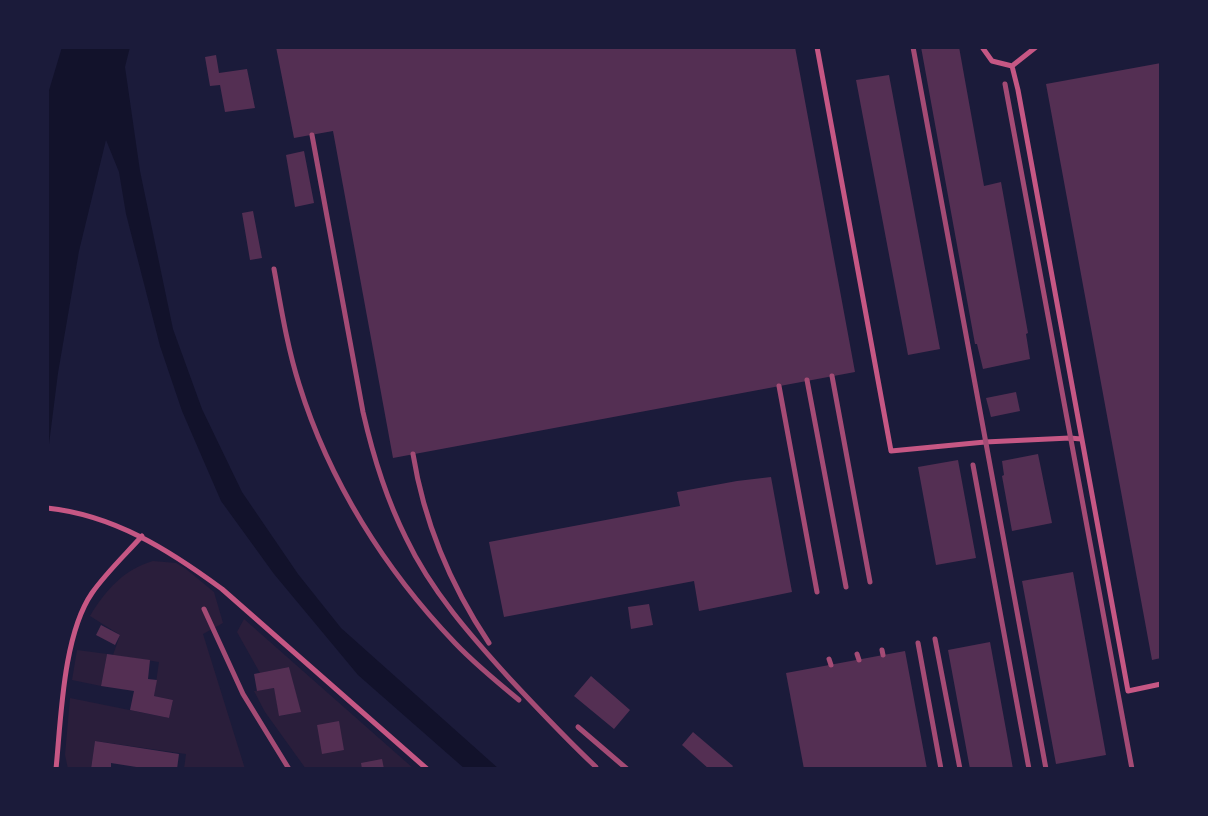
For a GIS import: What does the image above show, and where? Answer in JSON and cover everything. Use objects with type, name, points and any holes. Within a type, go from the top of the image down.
[{"type":"lane","points":[[817,47],[891,452],[985,442],[1081,439]]},
{"type":"lane","points":[[982,47],[992,61],[1012,66]]},
{"type":"lane","points":[[1012,66],[1036,47]]},
{"type":"lane","points":[[1012,66],[1128,691],[1161,684]]},
{"type":"lane","points":[[47,508],[77,511],[142,536],[222,589],[427,769]]},
{"type":"lane","points":[[56,769],[67,670],[78,624],[90,595],[142,536]]},
{"type":"shaded area","points":[[62,47],[130,47],[125,67],[140,171],[173,329],[202,409],[242,492],[298,574],[341,628],[499,769],[465,769],[358,675],[274,574],[221,501],[182,411],[160,346],[126,214],[119,172],[106,140],[79,251],[58,373],[47,460],[47,97]]},
{"type":"shaded area","points":[[153,561],[176,563],[214,592],[223,623],[203,634],[245,769],[184,769],[186,754],[95,741],[91,769],[68,769],[65,755],[70,698],[169,718],[173,700],[154,696],[159,662],[113,655],[120,635],[90,616],[102,598],[124,575]]},
{"type":"shaded area","points":[[244,619],[414,769],[306,769],[265,712],[254,691],[274,688],[280,716],[300,712],[289,667],[260,673],[237,632]]},
{"type":"shaded area","points":[[77,650],[107,654],[101,686],[72,680]]},
{"type":"building","points":[[276,47],[795,47],[855,372],[393,458],[333,131],[294,138]]},
{"type":"building","points":[[921,47],[959,47],[984,186],[1001,182],[1028,333],[1030,359],[983,369],[975,344]]},
{"type":"building","points":[[216,55],[219,73],[247,69],[255,108],[225,112],[220,85],[210,86],[205,57]]},
{"type":"building","points":[[1161,63],[1161,658],[1152,660],[1046,84]]},
{"type":"building","points":[[889,75],[940,349],[908,355],[856,80]]},
{"type":"building","points":[[304,151],[314,203],[295,207],[286,155]]},
{"type":"building","points":[[253,211],[262,258],[250,260],[242,213]]},
{"type":"building","points":[[1016,392],[1020,411],[991,417],[986,398]]},
{"type":"building","points":[[1038,454],[1052,523],[1012,531],[1002,476],[1002,461]]},
{"type":"building","points":[[958,460],[976,558],[936,565],[918,467]]},
{"type":"building","points":[[771,477],[792,592],[699,611],[694,581],[504,617],[489,542],[680,506],[677,492]]},
{"type":"building","points":[[1073,572],[1106,755],[1056,764],[1022,581]]},
{"type":"building","points":[[649,604],[653,625],[631,629],[628,607]]},
{"type":"building","points":[[101,625],[120,635],[115,645],[96,635]]},
{"type":"building","points":[[990,642],[1013,769],[970,769],[948,650]]},
{"type":"building","points":[[905,651],[927,769],[804,769],[786,673]]},
{"type":"building","points":[[107,654],[150,660],[148,679],[157,680],[154,696],[173,700],[169,718],[130,710],[134,691],[101,686]]},
{"type":"building","points":[[289,667],[301,712],[279,716],[274,688],[257,691],[254,674]]},
{"type":"building","points":[[591,676],[630,710],[614,729],[574,696]]},
{"type":"building","points":[[339,721],[344,750],[322,754],[317,725]]},
{"type":"building","points":[[693,732],[733,766],[731,769],[709,769],[682,745]]},
{"type":"building","points":[[95,741],[179,754],[177,769],[149,769],[111,763],[111,769],[91,769]]},
{"type":"building","points":[[382,759],[384,769],[362,769],[361,763]]},
{"type":"railway","points":[[913,47],[1046,769]]},
{"type":"railway","points":[[1005,84],[1132,769]]},
{"type":"railway","points":[[312,135],[363,412],[392,508],[416,558],[440,595],[495,663],[596,767]]},
{"type":"railway","points":[[274,269],[299,384],[311,420],[343,489],[383,555],[429,615],[470,658],[519,700]]},
{"type":"railway","points":[[832,376],[870,582]]},
{"type":"railway","points":[[807,380],[846,587]]},
{"type":"railway","points":[[779,386],[817,592]]},
{"type":"railway","points":[[413,454],[424,504],[441,553],[463,599],[489,643]]},
{"type":"railway","points":[[973,465],[1029,769]]},
{"type":"railway","points":[[204,609],[243,694],[289,769]]},
{"type":"railway","points":[[935,639],[960,769]]},
{"type":"railway","points":[[918,643],[941,769]]},
{"type":"railway","points":[[882,650],[883,655]]},
{"type":"railway","points":[[857,654],[859,660]]},
{"type":"railway","points":[[829,659],[831,665]]},
{"type":"railway","points":[[578,727],[627,769]]}]
